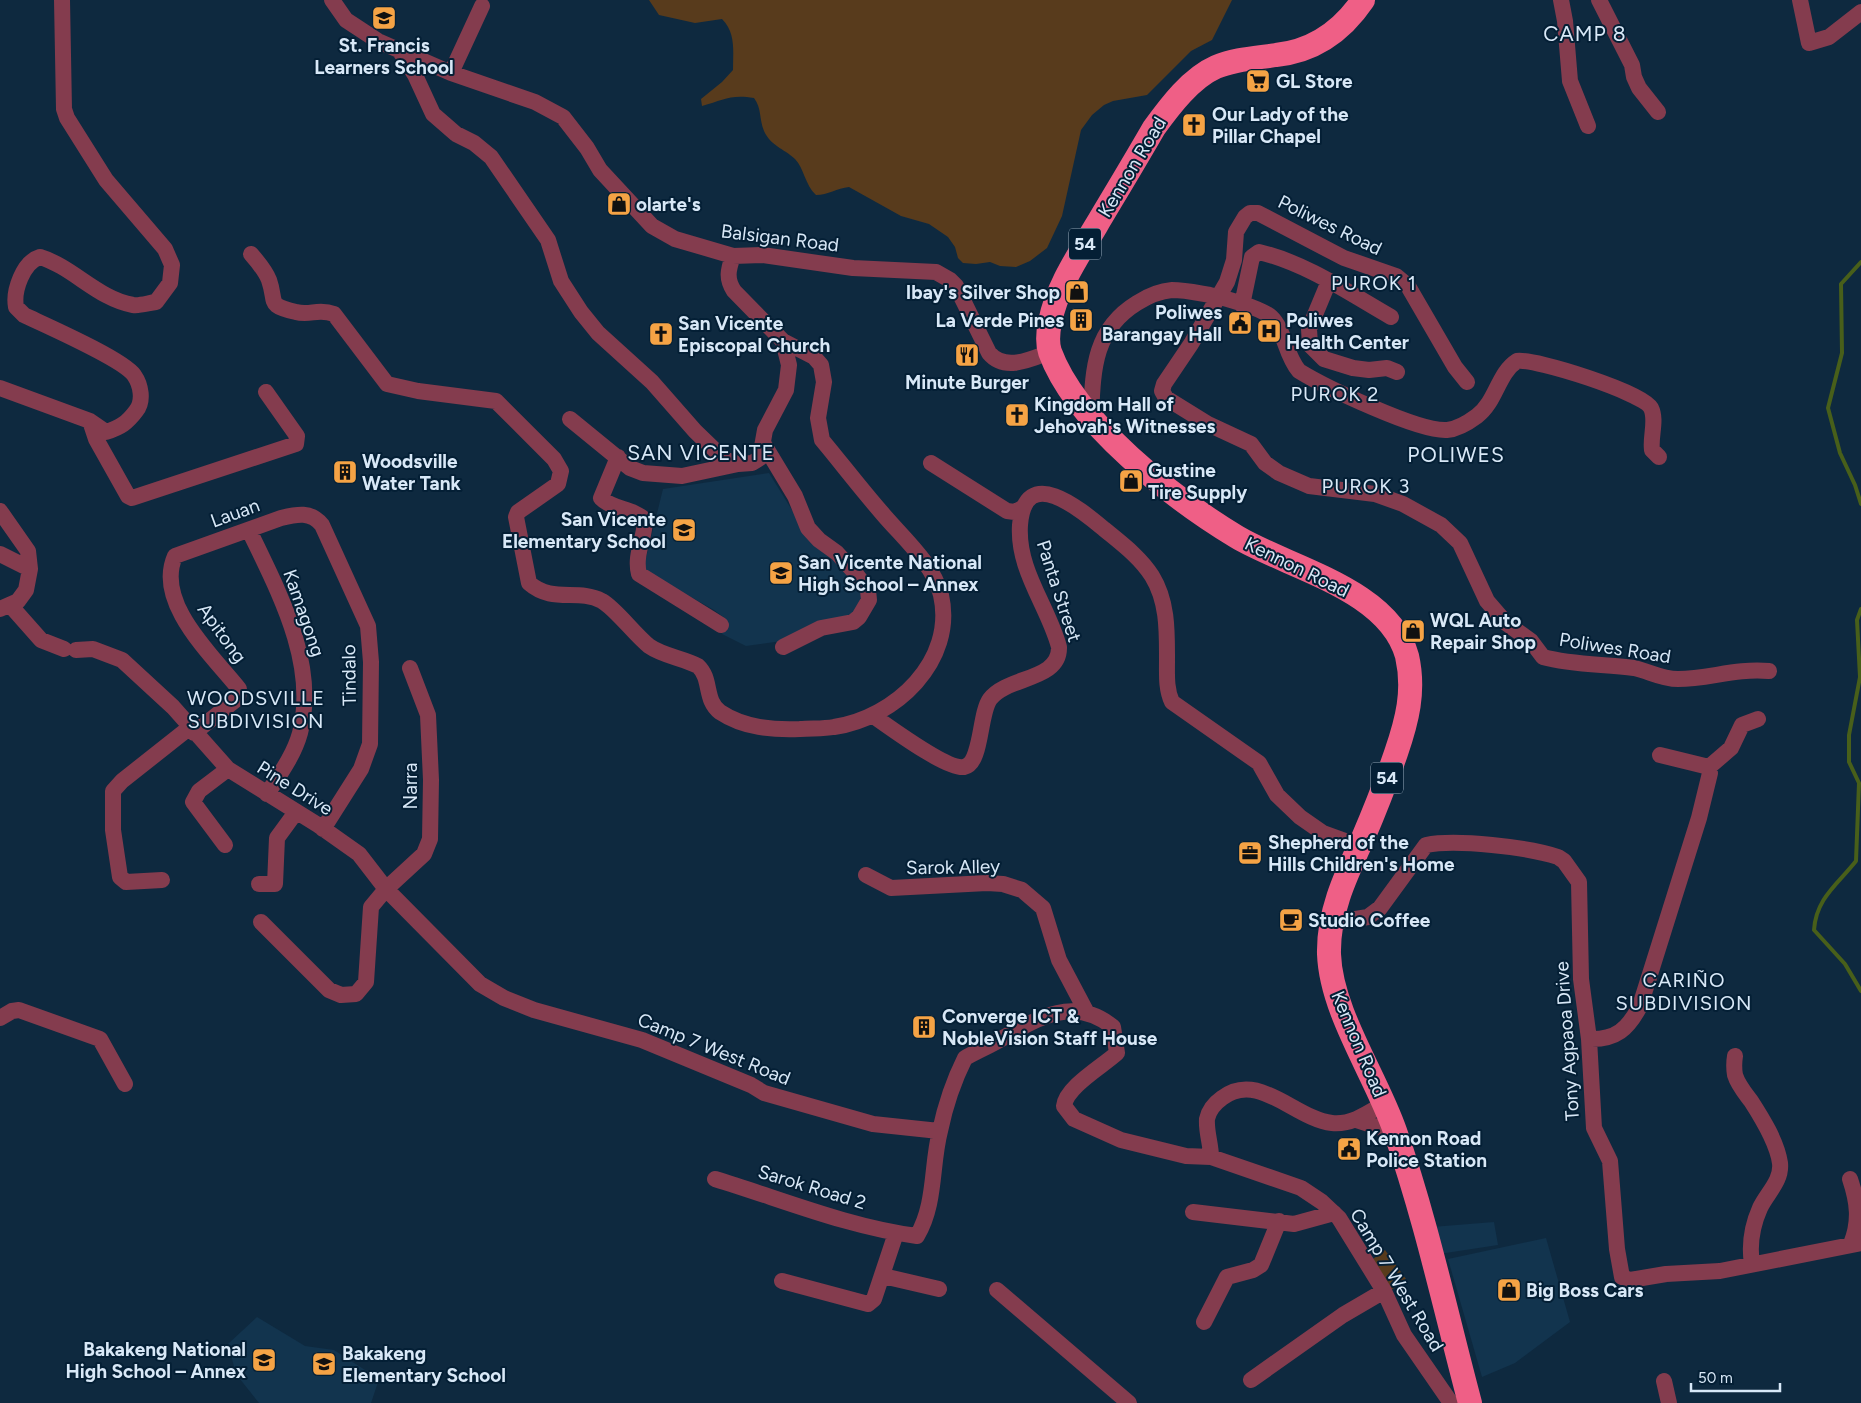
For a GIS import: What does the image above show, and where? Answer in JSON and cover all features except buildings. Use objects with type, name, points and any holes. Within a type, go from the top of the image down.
[{"type":"highway","name":"Kennon Road","points":[[1363,0],[1343,26],[1317,44],[1297,51],[1248,58],[1214,68],[1192,84],[1167,109],[1066,277],[1051,317],[1048,334],[1050,352],[1073,392],[1091,417],[1149,474],[1205,516],[1241,539],[1339,585],[1371,606],[1398,636],[1406,653],[1410,671],[1410,709],[1390,773],[1343,882],[1331,924],[1329,952],[1335,990],[1396,1133],[1470,1403]]},
{"type":"street","points":[[0,388],[90,421],[106,432],[128,423],[139,407],[140,388],[134,374],[107,357],[20,311],[16,307],[15,296],[26,270],[35,259],[48,259],[110,296],[134,305],[156,302],[170,283],[172,265],[165,249],[153,232],[106,180],[66,118],[64,109],[62,0]]},
{"type":"street","name":"Balsigan Road","points":[[332,0],[346,20],[378,42],[451,73],[535,102],[563,118],[587,148],[600,170],[652,226],[675,239],[733,256],[769,255],[853,268],[936,272],[956,286],[989,353],[996,360],[1004,364],[1015,363],[1050,352]]},
{"type":"street","points":[[1599,0],[1632,64],[1634,77],[1639,88],[1658,112]]},
{"type":"street","points":[[1800,0],[1809,43],[1829,37],[1861,12]]},
{"type":"street","points":[[1562,1],[1570,81],[1588,126]]},
{"type":"street","points":[[451,73],[482,6]]},
{"type":"street","points":[[401,53],[415,75],[433,114],[456,134],[474,143],[491,157],[548,240],[560,281],[581,312],[610,345],[652,382],[694,431],[724,459],[738,464]]},
{"type":"street","name":"Poliwes Road","points":[[1467,382],[1455,367],[1408,286],[1396,276],[1344,258],[1267,216],[1250,213],[1245,217],[1236,232],[1232,271],[1192,344],[1164,384],[1162,391],[1166,398],[1208,424],[1252,444],[1270,468],[1296,482],[1309,486],[1375,494],[1403,504],[1441,525],[1460,543],[1487,601],[1506,622],[1531,641],[1543,657],[1574,663],[1633,668],[1665,678],[1688,678],[1742,670],[1769,671]]},
{"type":"street","points":[[1242,305],[1252,257],[1259,252],[1276,256],[1329,281],[1391,317]]},
{"type":"street","points":[[251,254],[270,281],[273,301],[281,309],[302,314],[324,310],[334,314],[387,384],[418,391],[496,401],[554,459],[561,471],[558,484],[518,512],[516,517],[529,583],[538,590],[554,596],[581,596],[602,601],[650,646],[698,666],[704,672],[713,704],[721,712],[750,725],[776,730],[835,727],[872,715],[903,696],[922,677],[940,641],[944,614],[940,594],[922,559],[822,440],[818,418],[824,382],[821,365],[814,357],[783,341],[729,284],[728,269],[733,256]]},
{"type":"street","points":[[1329,281],[1309,329],[1310,344],[1324,359],[1353,368],[1368,370],[1387,368],[1397,372]]},
{"type":"street","points":[[1091,417],[1093,382],[1098,352],[1109,327],[1118,316],[1147,296],[1158,292],[1190,292],[1218,297],[1272,318],[1277,325],[1288,356],[1298,371],[1401,419],[1435,429],[1446,430],[1465,424],[1484,410],[1510,366],[1524,360],[1588,378],[1647,402],[1652,412],[1652,450],[1659,457]]},
{"type":"street","points":[[570,419],[630,468],[644,474],[682,476],[738,464],[752,463],[760,458],[765,430],[786,390],[788,365],[783,341]]},
{"type":"street","points":[[90,421],[96,439],[128,496],[132,498],[296,444],[297,436],[266,392]]},
{"type":"street","points":[[763,443],[795,496],[808,528],[819,540],[838,553],[856,574],[868,590],[869,600],[859,617],[853,622],[821,628],[783,647]]},
{"type":"street","points":[[618,457],[601,498],[606,503],[638,514],[645,520],[645,531],[637,566],[639,574],[721,625]]},
{"type":"street","points":[[931,463],[1007,511],[1015,512],[1024,507],[1036,495],[1050,494],[1062,498],[1132,553],[1152,576],[1164,609],[1167,632],[1167,690],[1172,702],[1259,762],[1277,795],[1300,817],[1323,833],[1359,846]]},
{"type":"street","name":"Panta Street","points":[[872,715],[941,760],[955,767],[966,767],[972,762],[978,752],[979,733],[990,699],[1002,689],[1054,665],[1059,655],[1057,641],[1030,580],[1023,552],[1020,526],[1024,507]]},
{"type":"street","points":[[0,511],[28,551],[30,569],[26,590],[18,601],[5,607]]},
{"type":"street","name":"Lauan","points":[[171,564],[175,556],[293,515],[311,515],[318,520]]},
{"type":"street","name":"Tindalo","points":[[318,520],[368,626],[371,662],[370,744],[361,770],[323,829]]},
{"type":"street","name":"Kamagong","points":[[249,530],[281,597],[302,667],[305,706],[300,734],[289,759],[267,794]]},
{"type":"street","points":[[0,554],[30,569]]},
{"type":"street","name":"Apitong","points":[[162,880],[126,882],[120,877],[113,830],[113,791],[122,780],[238,698],[239,689],[190,630],[173,590],[171,564]]},
{"type":"street","name":"Pine Drive","points":[[5,607],[41,640],[70,649],[93,649],[122,660],[173,707],[228,769],[359,854],[386,889],[480,984]]},
{"type":"street","name":"Narra","points":[[261,922],[329,990],[341,995],[356,994],[366,982],[370,907],[386,889],[424,854],[430,839],[431,780],[428,715],[410,668]]},
{"type":"street","points":[[1709,767],[1731,748],[1742,725],[1746,722],[1758,720]]},
{"type":"street","points":[[1660,755],[1709,767]]},
{"type":"street","points":[[1589,1039],[1604,1039],[1619,1034],[1626,1029],[1640,1006],[1699,818],[1710,773],[1709,767]]},
{"type":"street","points":[[225,846],[193,802],[199,791],[228,769]]},
{"type":"street","points":[[259,884],[275,884],[277,838],[296,812]]},
{"type":"street","name":"Tony Agpaoa Drive","points":[[1331,924],[1368,917],[1380,908],[1426,845],[1445,843],[1500,847],[1558,857],[1564,861],[1579,882],[1581,979],[1589,1039],[1594,1128],[1610,1161],[1617,1249],[1622,1277],[1630,1280],[1666,1274],[1720,1271],[1856,1244]]},
{"type":"street","name":"Sarok Alley","points":[[866,876],[891,888],[987,883],[1003,884],[1022,890],[1043,908],[1059,960],[1087,1013]]},
{"type":"street","name":"Camp 7 West Road","points":[[480,984],[504,998],[534,1010],[642,1040],[751,1085],[764,1094],[873,1124],[940,1131]]},
{"type":"street","points":[[0,1018],[12,1010],[18,1010],[100,1039],[125,1084]]},
{"type":"street","name":"Camp 7 West Road","points":[[896,1233],[917,1236],[925,1223],[930,1206],[940,1131],[965,1058],[1041,1016],[1067,1012],[1087,1013],[1102,1018],[1113,1027],[1118,1053],[1071,1089],[1064,1100],[1064,1106],[1074,1119],[1101,1133],[1143,1147],[1186,1156],[1211,1157],[1301,1188],[1334,1213],[1384,1291],[1404,1335],[1451,1403]]},
{"type":"street","points":[[1735,1056],[1735,1076],[1768,1132],[1778,1154],[1780,1167],[1775,1184],[1761,1206],[1755,1220],[1750,1252],[1752,1264]]},
{"type":"street","points":[[1211,1157],[1207,1128],[1208,1116],[1214,1104],[1236,1090],[1250,1088],[1309,1116],[1331,1123],[1356,1120],[1384,1103]]},
{"type":"street","points":[[1356,1120],[1396,1133]]},
{"type":"street","name":"Sarok Road 2","points":[[715,1179],[896,1233]]},
{"type":"street","points":[[1850,1179],[1858,1212],[1856,1244]]},
{"type":"street","points":[[1193,1212],[1255,1221],[1279,1221],[1294,1224],[1334,1213]]},
{"type":"street","points":[[1204,1322],[1227,1278],[1253,1270],[1261,1265],[1279,1221]]},
{"type":"street","points":[[782,1281],[868,1304],[874,1299],[896,1233]]},
{"type":"street","points":[[883,1276],[939,1288]]},
{"type":"street","points":[[997,1290],[1129,1403]]},
{"type":"street","points":[[1251,1380],[1343,1315],[1384,1291]]},
{"type":"street","points":[[1664,1380],[1669,1403]]},
{"type":"shaded area","points":[[649,0],[1232,0],[1212,40],[1191,51],[1147,95],[1113,101],[1104,105],[1092,115],[1081,130],[1062,216],[1047,248],[1030,261],[1016,267],[1000,266],[990,262],[963,263],[958,258],[955,247],[948,237],[929,224],[901,216],[849,187],[816,195],[809,186],[801,167],[795,159],[774,144],[767,136],[762,127],[758,106],[754,98],[733,97],[702,106],[701,99],[722,82],[733,70],[732,36],[722,19],[695,23],[659,15]]},
{"type":"shaded area","name":"San Vicente National High School – Annex","points":[[769,473],[813,544],[832,556],[862,591],[862,601],[857,610],[844,620],[782,641],[746,646],[722,634],[726,619],[714,610],[643,570],[663,489]]},
{"type":"shaded area","points":[[1494,1222],[1498,1245],[1439,1254],[1432,1227]]},
{"type":"shaded area","name":"Big Boss Cars","points":[[1546,1238],[1570,1322],[1515,1363],[1482,1377],[1448,1259]]},
{"type":"shaded area","points":[[1385,1250],[1406,1279],[1390,1291],[1369,1262]]},
{"type":"shaded area","points":[[257,1317],[305,1346],[334,1350],[379,1379],[371,1403],[259,1403],[236,1374],[228,1344]]},
{"type":"waterway","points":[[1861,262],[1841,284],[1842,353],[1828,408],[1840,453],[1855,485],[1861,504]]},
{"type":"waterway","points":[[1861,609],[1857,620],[1860,677],[1849,735],[1849,762],[1859,783],[1856,861],[1823,900],[1814,930],[1845,964],[1861,991]]},
{"type":"place","name":"St. Francis Learners School","points":[[384,18]]},
{"type":"place","name":"GL Store","points":[[1258,81]]},
{"type":"place","name":"Our Lady of the Pillar Chapel","points":[[1194,125]]},
{"type":"place","name":"olarte's","points":[[619,204]]},
{"type":"place","name":"Ibay's Silver Shop","points":[[1077,292]]},
{"type":"place","name":"La Verde Pines","points":[[1081,320]]},
{"type":"place","name":"Poliwes Barangay Hall","points":[[1240,323]]},
{"type":"place","name":"Poliwes Health Center","points":[[1269,331]]},
{"type":"place","name":"San Vicente Episcopal Church","points":[[661,334]]},
{"type":"place","name":"Minute Burger","points":[[967,355]]},
{"type":"place","name":"Kingdom Hall of Jehovah's Witnesses","points":[[1017,415]]},
{"type":"place","name":"Woodsville Water Tank","points":[[345,472]]},
{"type":"place","name":"Gustine Tire Supply","points":[[1131,481]]},
{"type":"place","name":"San Vicente Elementary School","points":[[684,530]]},
{"type":"place","name":"San Vicente National High School – Annex","points":[[781,573]]},
{"type":"place","name":"WQL Auto Repair Shop","points":[[1413,631]]},
{"type":"place","name":"Shepherd of the Hills Children's Home","points":[[1250,853]]},
{"type":"place","name":"Studio Coffee","points":[[1291,920]]},
{"type":"place","name":"Converge ICT & NobleVision Staff House","points":[[924,1027]]},
{"type":"place","name":"Kennon Road Police Station","points":[[1349,1149]]},
{"type":"place","name":"Big Boss Cars","points":[[1509,1290]]},
{"type":"place","name":"Bakakeng National High School – Annex","points":[[264,1360]]},
{"type":"place","name":"Bakakeng Elementary School","points":[[324,1364]]},
{"type":"district","name":"CAMP 8","points":[[1585,33]]},
{"type":"district","name":"PUROK 1","points":[[1374,283]]},
{"type":"district","name":"PUROK 2","points":[[1335,394]]},
{"type":"district","name":"SAN VICENTE","points":[[701,452]]},
{"type":"district","name":"POLIWES","points":[[1456,454]]},
{"type":"district","name":"PUROK 3","points":[[1366,486]]},
{"type":"district","name":"WOODSVILLE SUBDIVISION","points":[[256,710]]},
{"type":"district","name":"CARIÑO SUBDIVISION","points":[[1684,992]]}]
